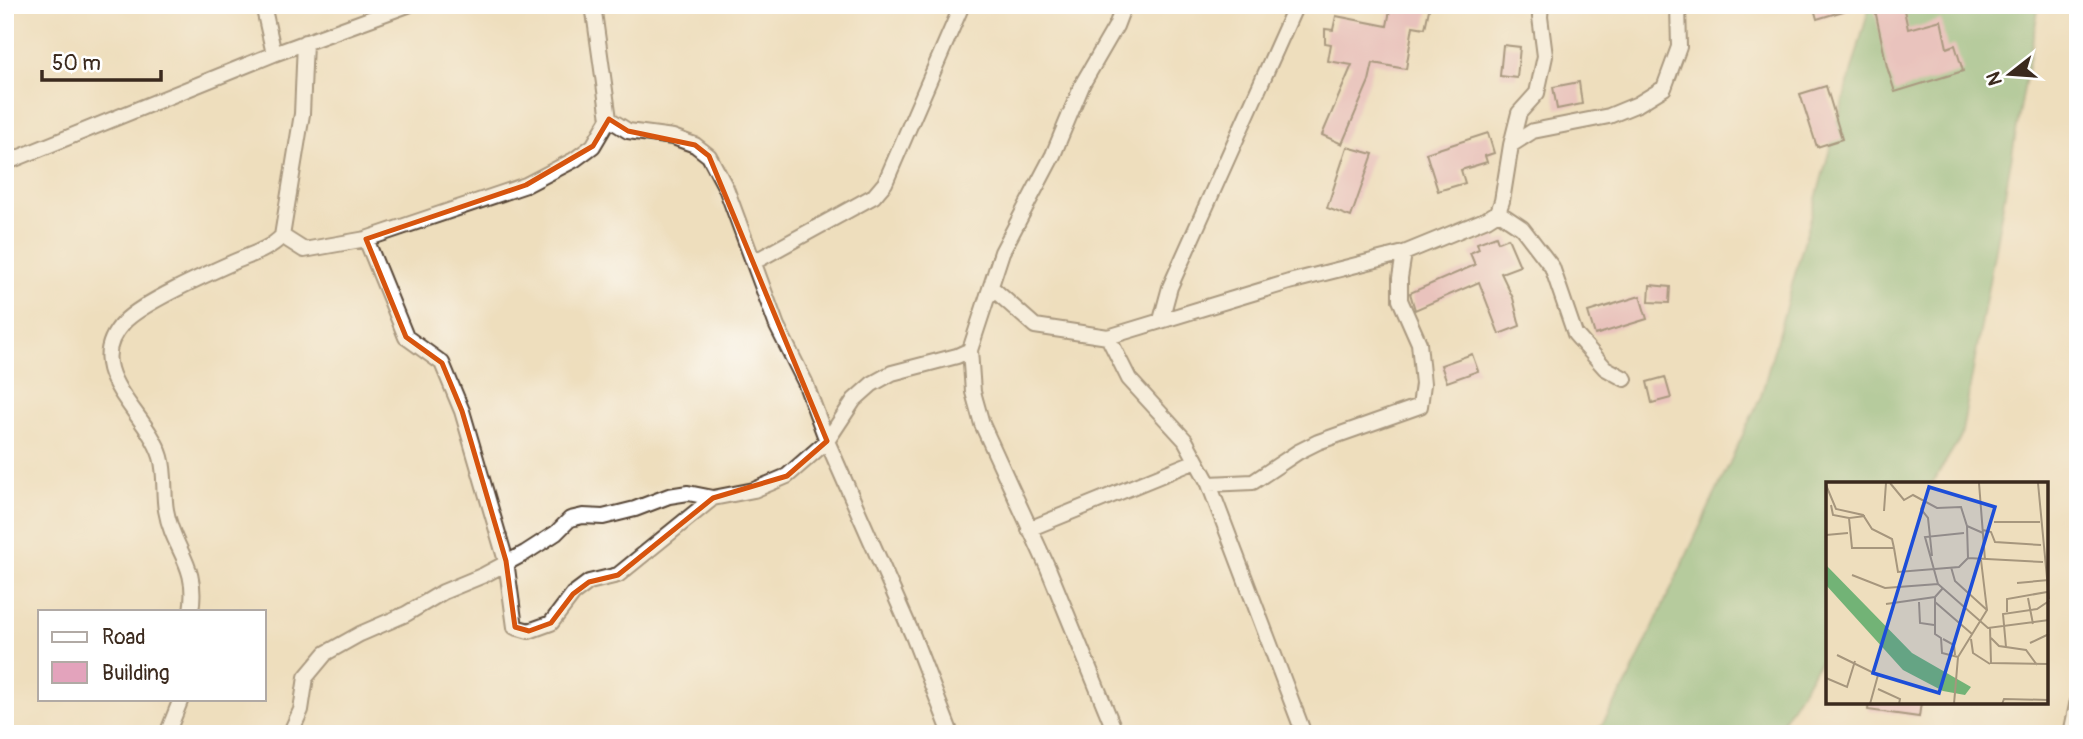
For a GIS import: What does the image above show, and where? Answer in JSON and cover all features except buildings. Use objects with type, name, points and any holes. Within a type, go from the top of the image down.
[{"type":"street","points":[[263,5],[274,54]]},
{"type":"street","points":[[5,163],[385,9],[408,5]]},
{"type":"street","points":[[282,236],[304,250],[366,239],[526,185],[574,160],[593,146],[609,119],[593,5]]},
{"type":"street","points":[[754,262],[874,196],[885,183],[961,5]]},
{"type":"street","points":[[1116,734],[1048,568],[982,424],[974,392],[970,350],[1002,252],[1053,155],[1083,83],[1116,26],[1124,5]]},
{"type":"street","points":[[1161,320],[1170,287],[1296,5]]},
{"type":"street","points":[[991,287],[1035,326],[1108,337],[1289,282],[1404,253],[1487,219],[1498,212],[1519,113],[1537,93],[1545,56],[1539,17],[1541,5]]},
{"type":"street","points":[[1511,145],[1533,131],[1609,116],[1638,104],[1664,88],[1679,47],[1678,5]]},
{"type":"street","points":[[191,610],[194,592],[191,574],[166,512],[161,457],[115,382],[107,357],[111,338],[126,320],[204,276],[273,245],[282,236],[302,114],[305,42]]},
{"type":"street","points":[[609,119],[628,131],[673,137],[695,145],[709,156],[726,188],[777,326],[806,382],[827,441],[913,636],[951,734]]},
{"type":"street","points":[[1498,212],[1522,228],[1552,267],[1575,334],[1605,368],[1625,379]]},
{"type":"street","points":[[366,239],[406,337],[442,363],[462,411],[506,561],[515,626],[529,631],[551,623],[573,594],[589,582],[618,576],[713,498]]},
{"type":"street","points":[[1209,484],[1253,482],[1297,452],[1318,442],[1420,406],[1423,384],[1419,343],[1400,300],[1404,253]]},
{"type":"street","points":[[1108,337],[1129,379],[1185,440],[1209,484],[1304,734]]},
{"type":"street","points":[[290,734],[301,710],[306,677],[326,653],[525,553],[556,533],[570,519],[583,516],[603,517],[669,496],[688,493],[713,498],[754,490],[787,477],[827,441],[854,400],[872,384],[892,373],[970,350]]},
{"type":"street","points":[[1029,529],[1196,461]]},
{"type":"street","points":[[167,734],[181,700]]},
{"type":"street","points":[[2071,734],[2078,700]]},
{"type":"highlighted area","points":[[609,119],[628,131],[695,145],[709,156],[827,441],[787,476],[713,498],[618,575],[589,582],[573,594],[551,623],[529,631],[515,627],[506,561],[462,411],[442,363],[406,337],[366,239],[526,185],[593,146]]},
{"type":"green space","points":[[1870,5],[2039,5],[1961,437],[1933,482],[1826,482],[1826,652],[1775,734],[1596,734],[1625,687],[1761,396]]}]
